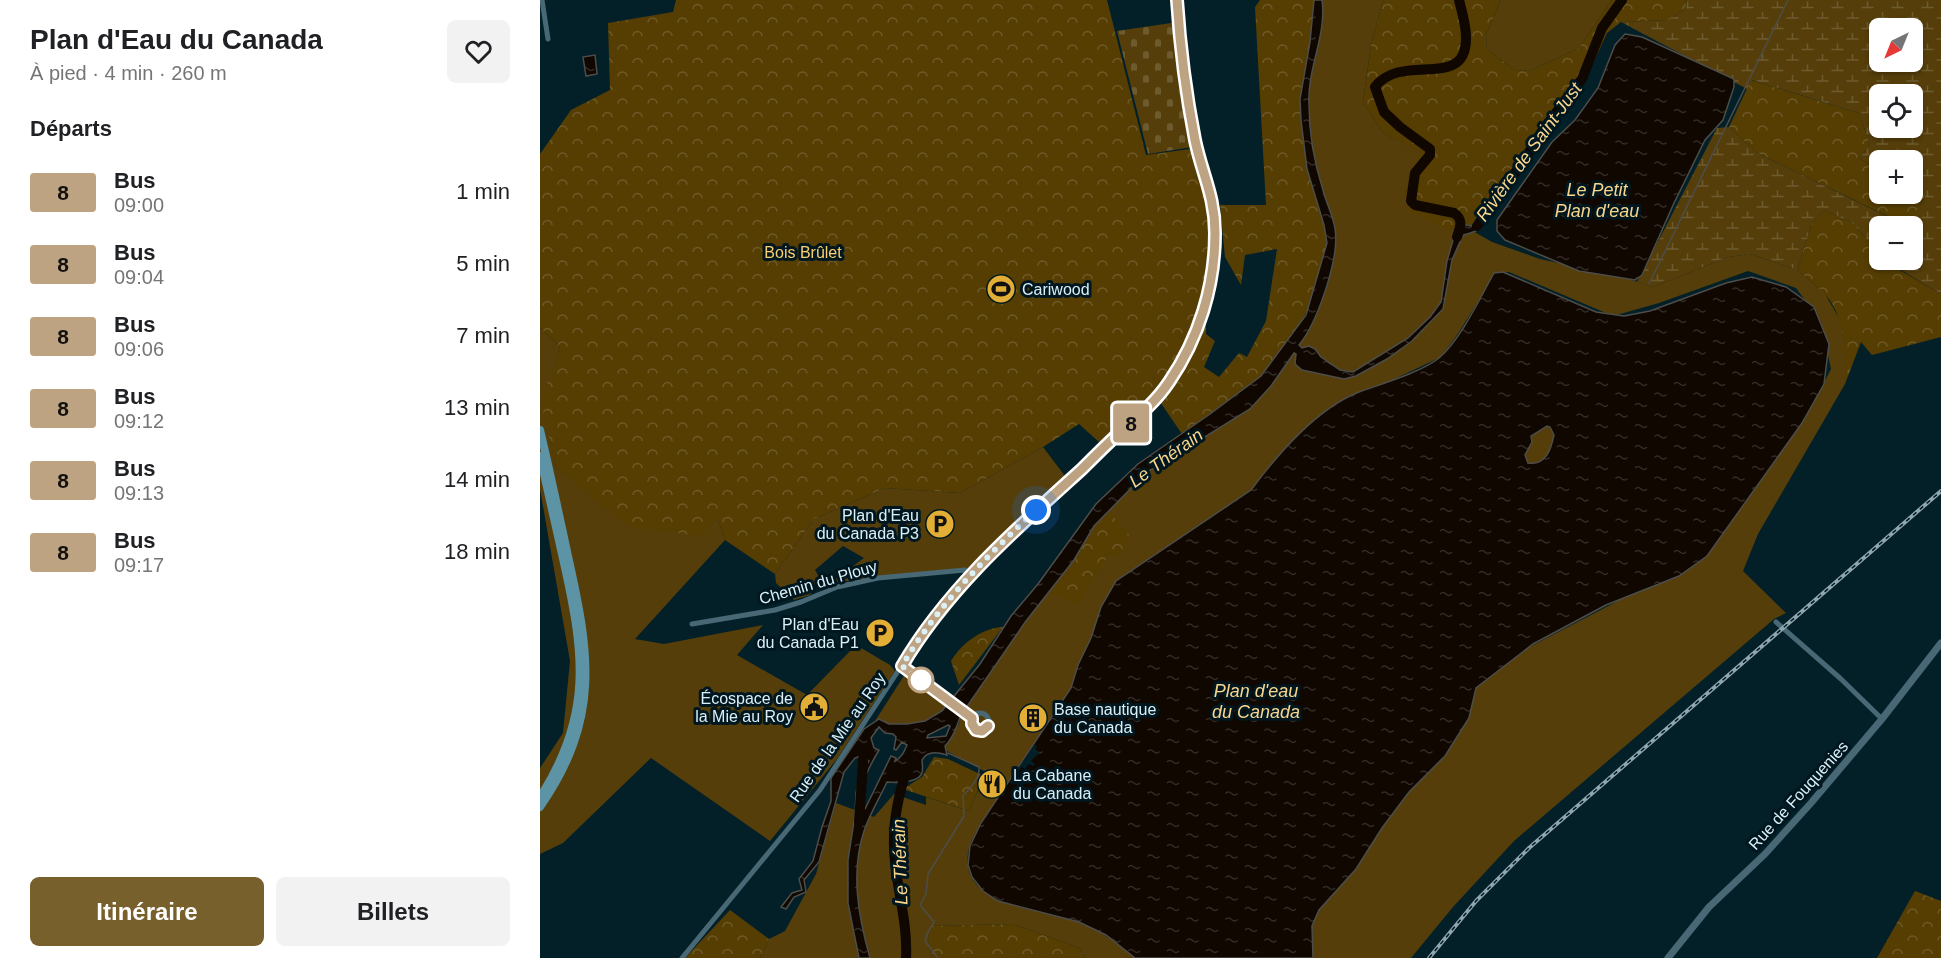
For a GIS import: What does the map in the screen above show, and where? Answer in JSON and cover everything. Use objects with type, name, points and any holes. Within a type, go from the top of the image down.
[{"type":"main road","points":[[540,430],[579,608],[585,642],[586,672],[584,706],[574,740],[559,775],[540,807]]},
{"type":"main road","points":[[540,456],[575,616],[581,667],[579,701],[572,730],[560,760],[540,797]]},
{"type":"street","points":[[542,0],[548,39]]},
{"type":"street","name":"Rue de la Mie au Roy","points":[[682,958],[820,790],[925,630],[964,582],[1015,530],[1157,398],[1184,358],[1201,320],[1214,256],[1215,215],[1191,118],[1177,0]]},
{"type":"street","name":"Chemin du Plouy","points":[[692,624],[775,610],[837,587],[865,580],[965,570],[972,573]]},
{"type":"street","points":[[951,572],[964,582]]},
{"type":"street","points":[[1776,622],[1882,718]]},
{"type":"street","name":"Rue de Fouquenies","points":[[1668,958],[1709,907],[1795,822],[1941,643]]},
{"type":"street","points":[[902,666],[972,718]]},
{"type":"green space","name":"Bois Brûlet","points":[[676,0],[1107,0],[1146,155],[1190,149],[1211,209],[1206,268],[1206,334],[1215,341],[1204,367],[1219,377],[1239,353],[1247,357],[1266,321],[1277,249],[1245,255],[1241,285],[1225,257],[1220,205],[1266,205],[1255,7],[1260,0],[1314,0],[1300,110],[1307,169],[1324,225],[1327,243],[1308,309],[1299,325],[1261,376],[1182,434],[1154,393],[1099,442],[1079,424],[1043,447],[960,493],[885,488],[814,519],[775,574],[725,540],[718,520],[701,536],[629,527],[556,468],[541,401],[560,347],[540,328],[540,154],[571,110],[610,90],[608,23],[673,12]]},
{"type":"green space","points":[[1314,0],[1383,0],[1371,45],[1363,102],[1383,133],[1421,152],[1405,192],[1492,242],[1540,259],[1619,276],[1653,287],[1728,257],[1751,254],[1797,270],[1824,292],[1840,320],[1845,348],[1845,384],[1758,534],[1743,571],[1786,613],[1774,619],[1514,841],[1453,907],[1411,958],[1313,958],[1312,926],[1320,906],[1379,828],[1446,749],[1476,687],[1499,663],[1612,604],[1702,548],[1718,530],[1817,396],[1831,369],[1821,322],[1796,288],[1748,271],[1659,303],[1613,316],[1509,272],[1499,273],[1439,358],[1324,412],[1291,443],[1251,490],[1116,581],[1101,607],[1071,688],[974,836],[969,848],[968,868],[976,883],[989,895],[1006,903],[1089,926],[1110,938],[1135,958],[1085,958],[1080,948],[1013,924],[930,926],[928,941],[932,958],[760,958],[769,939],[785,931],[816,874],[836,803],[874,817],[894,794],[926,805],[926,797],[969,811],[986,772],[947,751],[945,746],[959,724],[961,715],[989,672],[1074,560],[1094,526],[1148,471],[1168,462],[1250,409],[1271,386],[1294,353],[1289,337],[1306,315],[1320,269],[1302,83]]},
{"type":"green space","points":[[1383,0],[1501,0],[1486,35],[1487,49],[1514,70],[1529,71],[1579,48],[1612,0],[1687,0],[1686,8],[1669,20],[1621,22],[1607,33],[1580,92],[1560,115],[1475,231],[1449,230],[1410,213],[1405,192],[1420,152],[1383,133],[1363,102],[1371,45]]},
{"type":"green space","points":[[1501,0],[1612,0],[1579,48],[1529,71],[1514,70],[1487,49],[1486,35]]},
{"type":"green space","points":[[1687,0],[1941,0],[1941,294],[1901,270],[1923,270],[1923,216],[1913,216],[1921,204],[1923,204],[1925,197],[1923,196],[1923,150],[1869,150],[1869,164],[1859,158],[1870,145],[1859,113],[1752,80],[1747,89],[1621,22],[1669,20],[1686,8]]},
{"type":"green space","points":[[1178,22],[1192,147],[1148,154],[1117,31]]},
{"type":"green space","points":[[1751,80],[1859,113],[1870,145],[1859,158],[1869,164],[1869,204],[1921,204],[1914,216],[1887,216],[1757,153],[1729,127]]},
{"type":"green space","points":[[1729,127],[1757,153],[1886,216],[1869,216],[1869,242],[1852,223],[1824,210],[1812,223],[1797,270],[1751,254],[1728,257],[1653,287],[1637,282],[1717,128]]},
{"type":"green space","points":[[1824,210],[1852,223],[1869,242],[1869,270],[1899,270],[1941,294],[1941,337],[1872,355],[1861,342],[1845,384],[1842,334],[1836,311],[1822,291],[1797,270],[1812,223]]},
{"type":"green space","points":[[540,328],[560,347],[542,401],[556,468],[577,484],[718,520],[725,540],[635,639],[664,644],[763,625],[737,655],[807,695],[856,645],[890,665],[895,671],[837,759],[770,841],[651,758],[563,843],[540,854],[540,768],[563,733],[570,661],[540,489]]},
{"type":"green space","points":[[1547,426],[1554,435],[1547,456],[1539,462],[1528,464],[1525,455],[1532,442],[1531,436]]},
{"type":"green space","points":[[1043,447],[1068,480],[970,568],[830,583],[864,558],[843,546],[815,570],[819,577],[810,595],[794,600],[776,583],[775,574],[814,519],[885,488],[960,493]]},
{"type":"green space","points":[[1110,512],[1131,537],[1122,555],[1108,556],[1078,605],[1049,594],[1097,522]]},
{"type":"green space","points":[[1003,627],[959,685],[951,661],[956,654],[980,633]]},
{"type":"green space","points":[[905,674],[948,705],[936,715],[912,725],[895,726],[879,719],[875,721]]},
{"type":"green space","points":[[934,757],[948,759],[984,776],[969,811],[903,789],[922,777]]},
{"type":"green space","points":[[1915,891],[1941,901],[1941,958],[1877,958]]},
{"type":"green space","points":[[730,910],[769,939],[760,958],[685,958]]},
{"type":"green space","points":[[1013,924],[1080,948],[1085,958],[932,958],[928,941],[929,926]]},
{"type":"water","points":[[1314,0],[1322,0],[1322,26],[1309,91],[1309,115],[1315,158],[1334,224],[1336,241],[1326,290],[1313,322],[1299,345],[1302,348],[1309,346],[1315,349],[1321,357],[1340,370],[1353,372],[1408,338],[1430,317],[1441,302],[1447,261],[1458,223],[1471,226],[1476,224],[1484,213],[1487,216],[1480,228],[1463,235],[1452,260],[1443,309],[1412,341],[1387,359],[1356,376],[1344,379],[1302,370],[1295,364],[1296,354],[1294,353],[1271,386],[1250,409],[1168,462],[1148,471],[1094,526],[1074,560],[1026,621],[961,715],[953,736],[945,746],[947,755],[930,753],[924,757],[922,773],[914,780],[887,782],[865,828],[860,844],[857,893],[870,958],[859,958],[848,903],[848,860],[856,793],[860,777],[869,761],[862,755],[855,758],[844,772],[819,862],[804,880],[806,892],[794,897],[786,909],[781,907],[792,893],[802,890],[799,879],[813,861],[831,801],[831,778],[864,729],[879,719],[889,724],[907,724],[925,721],[942,711],[980,664],[1011,616],[1038,584],[1096,504],[1138,464],[1261,376],[1306,315],[1327,243],[1324,225],[1307,169],[1301,120],[1300,99],[1310,42]],"holes":[[[950,726],[946,736],[927,738],[928,735]],[[879,727],[885,733],[896,737],[894,749],[896,750],[902,742],[907,745],[895,761],[896,758],[891,756],[865,809],[862,810],[862,787],[879,750],[874,748],[871,738]]]},
{"type":"water","name":"Le Petit Plan d'eau","points":[[1625,34],[1642,37],[1734,79],[1734,87],[1723,120],[1705,140],[1642,275],[1635,280],[1579,271],[1505,240],[1497,231],[1497,220],[1552,142],[1575,120],[1598,88],[1615,45]]},
{"type":"water","points":[[595,55],[597,74],[586,76],[583,57]]},
{"type":"water","name":"Plan d'eau du Canada","points":[[1503,272],[1596,312],[1624,316],[1650,311],[1726,283],[1752,277],[1786,287],[1814,307],[1829,344],[1824,384],[1802,423],[1707,556],[1679,576],[1606,605],[1533,644],[1476,688],[1469,718],[1445,756],[1409,792],[1382,828],[1356,869],[1319,910],[1312,926],[1313,958],[1135,958],[1106,935],[1079,922],[998,901],[983,891],[972,877],[968,865],[970,846],[981,823],[1071,688],[1101,607],[1116,581],[1251,490],[1299,434],[1328,409],[1359,392],[1412,373],[1439,358],[1455,340],[1494,273]],"holes":[[[1547,426],[1554,435],[1547,455],[1539,462],[1528,463],[1525,455],[1532,442],[1531,436]]]},
{"type":"pier","points":[[1034,745],[1037,746],[1035,750],[1040,752],[1031,761],[1035,764],[1033,766],[1029,764],[1025,769],[1022,767],[1019,771],[1017,770]]},
{"type":"waterway","points":[[1457,237],[1460,221],[1454,213],[1415,205],[1411,201],[1415,173],[1430,155],[1430,149],[1384,112],[1375,87],[1387,77],[1401,72],[1445,67],[1456,63],[1463,53],[1466,37],[1459,0]]},
{"type":"waterway","name":"Rivière de Saint-Just","points":[[1477,226],[1544,128],[1582,79],[1602,28],[1622,0]]},
{"type":"waterway","points":[[1649,284],[1788,0]]},
{"type":"waterway","name":"Le Thérain","points":[[859,822],[864,749]]},
{"type":"waterway","points":[[938,958],[925,941],[934,922],[920,905],[926,894],[928,874],[964,816],[963,795],[974,782],[979,771],[979,767],[948,753]]},
{"type":"waterway","name":"Le Thérain","points":[[906,958],[905,930],[895,861],[894,827],[907,769]]},
{"type":"railway","points":[[1429,958],[1476,901],[1529,848],[1941,491]]},
{"type":"bus line","name":"8","points":[[988,726],[982,731],[976,730],[972,724],[972,718],[902,666],[928,626],[972,573],[1157,398],[1184,358],[1203,312],[1214,256],[1214,207],[1191,118],[1177,0]]},
{"type":"place","name":"Cariwood","points":[[1001,289]]},
{"type":"place","name":"Plan d'Eau du Canada P3","points":[[940,524]]},
{"type":"place","name":"Plan d'Eau du Canada P1","points":[[880,633]]},
{"type":"place","name":"Écospace de la Mie au Roy","points":[[814,707]]},
{"type":"place","name":"Base nautique du Canada","points":[[1033,718]]},
{"type":"place","name":"La Cabane du Canada","points":[[992,784]]},
{"type":"route","points":[[921,680],[902,666],[925,630],[972,573],[1036,510]]}]
